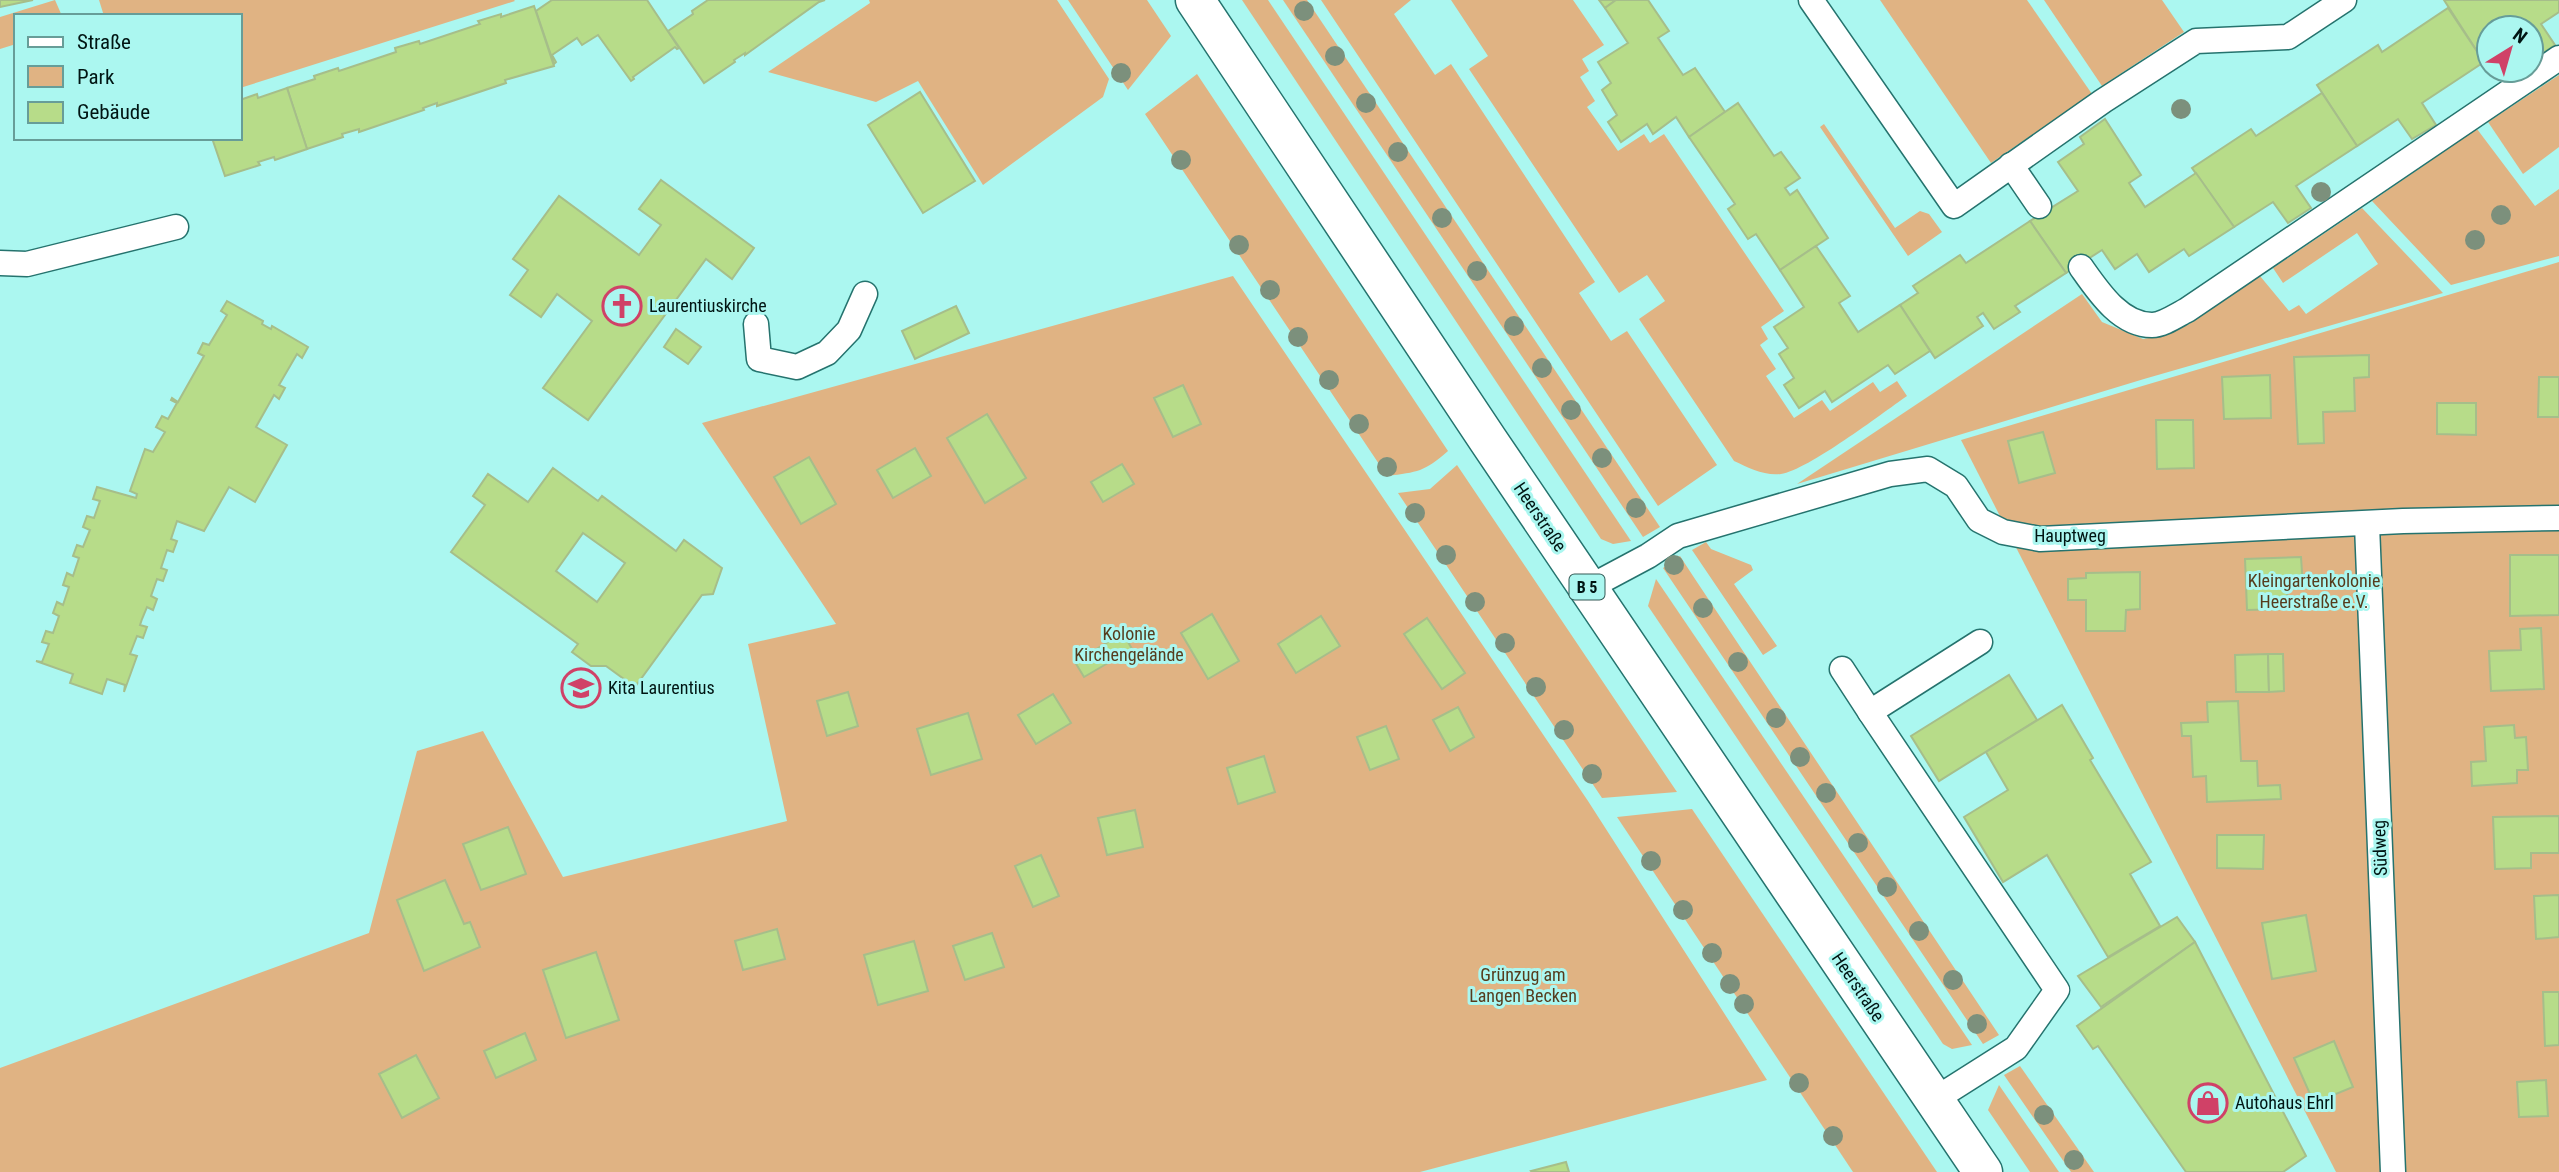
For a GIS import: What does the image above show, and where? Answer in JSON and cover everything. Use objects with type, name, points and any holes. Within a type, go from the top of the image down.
[{"type":"main road","name":"Heerstraße","points":[[1195,0],[1983,1172]]},
{"type":"lane","points":[[1811,0],[1954,206],[2196,41],[2288,37],[2344,0]]},
{"type":"lane","points":[[2081,267],[2116,311],[2133,322],[2154,325],[2188,310],[2559,58]]},
{"type":"lane","points":[[2011,165],[2039,206]]},
{"type":"lane","points":[[0,262],[27,264],[176,227]]},
{"type":"lane","points":[[756,324],[759,359],[797,367],[827,353],[849,330],[865,294]]},
{"type":"lane","name":"Hauptweg","points":[[1588,588],[1678,536],[1890,474],[1927,469],[1956,486],[1979,520],[2003,532],[2039,539],[2403,521],[2559,518]]},
{"type":"lane","name":"Südweg","points":[[2367,524],[2393,1172]]},
{"type":"lane","points":[[1870,712],[1980,642]]},
{"type":"lane","points":[[1842,669],[2057,990],[2016,1048],[1934,1100]]},
{"type":"green space","points":[[55,0],[61,14],[14,14],[14,45],[0,49],[0,17]]},
{"type":"green space","points":[[99,0],[515,1],[242,87],[242,14],[103,14]]},
{"type":"green space","points":[[869,0],[1057,0],[1109,79],[1103,97],[983,185],[918,81],[876,102],[768,72],[870,3]]},
{"type":"green space","points":[[1068,0],[1147,0],[1171,36],[1128,90]]},
{"type":"green space","points":[[1242,0],[1268,0],[1631,541],[1613,544],[1601,539]]},
{"type":"green space","points":[[1283,0],[1307,0],[1660,527],[1643,537]]},
{"type":"green space","points":[[1321,0],[1411,0],[1394,14],[1435,75],[1451,64],[1595,282],[1579,293],[1611,341],[1627,331],[1717,465],[1658,506]]},
{"type":"green space","points":[[1451,0],[1573,0],[1604,45],[1582,59],[1589,71],[1580,77],[1595,101],[1587,107],[1618,151],[1644,134],[1650,143],[1664,134],[1784,311],[1761,327],[1768,339],[1760,345],[1776,369],[1766,376],[1794,418],[1822,400],[1830,411],[1873,382],[1880,392],[1897,381],[1907,396],[1863,428],[1793,470],[1769,474],[1734,461],[1639,319],[1665,301],[1647,275],[1619,293],[1469,69],[1488,56]]},
{"type":"green space","points":[[1880,0],[2027,0],[2092,94],[1991,163]]},
{"type":"green space","points":[[2044,0],[2162,0],[2184,32],[2102,86]]},
{"type":"green space","points":[[1197,74],[1448,451],[1433,463],[1414,472],[1387,476],[1145,114]]},
{"type":"green space","points":[[2559,75],[2559,147],[2523,174],[2488,122]]},
{"type":"green space","points":[[1824,124],[1895,228],[1920,211],[1929,214],[1942,232],[1908,256],[1820,127]]},
{"type":"green space","points":[[2477,129],[2535,206],[2559,189],[2559,256],[2451,285],[2372,201]]},
{"type":"green space","points":[[2362,208],[2443,293],[2144,379],[1797,484],[2082,294],[2102,322],[2143,339],[2166,335],[2189,324],[2260,276],[2289,311],[2299,305],[2306,314],[2378,264],[2357,233],[2283,283],[2273,268]]},
{"type":"green space","name":"Kleingartenkolonie Heerstraße e.V.","points":[[2559,262],[2559,1172],[2336,1172],[1961,440]]},
{"type":"green space","name":"Kolonie Kirchengelände","points":[[1233,276],[1588,801],[1767,1080],[1420,1172],[0,1172],[0,1068],[369,933],[417,751],[483,731],[563,877],[787,821],[748,644],[836,624],[702,423]]},
{"type":"green space","points":[[1457,465],[1677,792],[1602,798],[1398,493],[1430,489]]},
{"type":"green space","points":[[1706,542],[1711,549],[1751,565],[1753,570],[1734,584],[1777,646],[1763,655],[1692,550]]},
{"type":"green space","points":[[1680,556],[1999,1035],[1983,1044],[1663,568]]},
{"type":"green space","points":[[1656,579],[1972,1045],[1952,1049],[1943,1044],[1648,606]]},
{"type":"green space","points":[[1692,809],[1937,1172],[1853,1172],[1617,817]]},
{"type":"green space","points":[[2020,1066],[2094,1172],[2071,1172],[2004,1075]]},
{"type":"green space","points":[[1999,1085],[2059,1172],[2030,1172],[1988,1110]]},
{"type":"building","points":[[0,0],[33,0],[0,7]]},
{"type":"building","points":[[552,0],[647,0],[679,48],[675,47],[631,81],[598,35],[582,45],[577,38],[552,55],[556,62],[554,64],[536,11]]},
{"type":"building","points":[[708,0],[825,0],[704,83],[668,31]]},
{"type":"building","points":[[1599,0],[1616,0],[1605,8]]},
{"type":"building","points":[[1616,0],[1648,0],[1669,31],[1658,38],[1683,75],[1695,68],[1725,112],[1689,137],[1676,117],[1653,134],[1647,124],[1621,142],[1608,122],[1617,115],[1602,90],[1611,83],[1598,62],[1628,43],[1605,8]]},
{"type":"building","points":[[2444,0],[2559,0],[2559,12],[2545,21],[2545,14],[2475,14],[2475,48]]},
{"type":"building","points":[[534,6],[554,66],[505,80],[506,83],[437,106],[437,103],[359,132],[359,129],[342,134],[343,137],[307,149],[287,88],[338,68],[339,71],[396,52],[395,48],[419,41],[420,44],[480,24],[478,21]]},
{"type":"building","points":[[2448,8],[2475,48],[2475,68],[2422,103],[2436,125],[2412,139],[2398,119],[2357,146],[2317,85],[2378,45],[2382,52]]},
{"type":"building","points":[[2545,30],[2555,45],[2545,52]]},
{"type":"building","points":[[287,88],[307,149],[275,160],[274,157],[258,162],[260,165],[225,176],[213,140],[242,140],[242,99],[257,94],[258,98]]},
{"type":"building","points":[[920,92],[975,181],[923,213],[868,125]]},
{"type":"building","points":[[2322,93],[2357,146],[2296,186],[2311,208],[2288,223],[2273,202],[2234,227],[2192,168],[2251,129],[2256,136]]},
{"type":"building","points":[[1738,103],[1774,156],[1781,152],[1800,178],[1785,188],[1790,195],[1797,190],[1828,238],[1780,270],[1756,234],[1748,239],[1728,209],[1735,204],[1689,137]]},
{"type":"building","points":[[2105,119],[2141,175],[2129,183],[2145,207],[2196,173],[2234,227],[2189,256],[2184,249],[2149,272],[2137,254],[2115,269],[2102,250],[2066,273],[2030,221],[2078,191],[2058,162],[2084,144],[2080,137]]},
{"type":"building","name":"Laurentiuskirche","points":[[661,180],[754,248],[732,279],[706,259],[588,420],[543,388],[592,321],[557,294],[541,317],[510,295],[528,270],[513,259],[559,196],[639,255],[661,225],[639,209]]},
{"type":"building","points":[[2030,221],[2066,273],[2015,306],[2020,312],[1994,329],[1983,313],[1977,317],[1983,326],[1935,358],[1900,305],[1918,293],[1913,286],[1960,255],[1966,263]]},
{"type":"building","points":[[1816,246],[1850,296],[1839,303],[1858,332],[1900,305],[1930,351],[1895,374],[1888,365],[1832,402],[1825,391],[1799,408],[1784,385],[1794,378],[1779,354],[1788,348],[1774,327],[1804,307],[1780,270]]},
{"type":"building","points":[[227,301],[263,321],[262,324],[271,329],[272,326],[308,347],[302,358],[297,354],[279,385],[285,388],[279,399],[274,395],[256,427],[287,445],[255,502],[229,487],[204,531],[177,521],[171,539],[177,541],[173,552],[167,550],[161,568],[167,570],[163,581],[157,579],[151,596],[157,599],[153,610],[147,607],[142,619],[140,625],[147,627],[143,638],[137,636],[130,654],[137,656],[124,692],[125,685],[107,679],[102,694],[70,683],[73,674],[36,661],[42,662],[49,644],[42,642],[46,631],[53,633],[59,616],[53,613],[57,602],[63,605],[69,587],[63,585],[67,573],[73,576],[79,558],[73,556],[77,545],[83,547],[90,530],[83,527],[87,516],[94,518],[100,501],[93,499],[97,487],[136,498],[137,494],[130,491],[145,449],[153,452],[165,432],[156,427],[162,416],[168,419],[177,403],[171,400],[172,398],[178,402],[204,356],[198,353],[203,343],[209,345],[227,315],[221,311]]},
{"type":"building","points":[[956,306],[969,333],[915,359],[902,331]]},
{"type":"building","points":[[676,329],[701,347],[688,364],[664,347]]},
{"type":"building","points":[[2369,355],[2369,377],[2354,378],[2355,411],[2323,412],[2324,443],[2298,444],[2294,357]]},
{"type":"building","points":[[2270,375],[2271,418],[2224,419],[2222,377]]},
{"type":"building","points":[[2539,377],[2559,377],[2559,417],[2538,417]]},
{"type":"building","points":[[1183,385],[1201,424],[1173,437],[1154,398]]},
{"type":"building","points":[[2437,403],[2476,403],[2476,435],[2437,434]]},
{"type":"building","points":[[987,414],[1026,478],[985,503],[947,438]]},
{"type":"building","points":[[2156,420],[2193,420],[2194,468],[2157,469]]},
{"type":"building","points":[[2043,432],[2055,473],[2019,483],[2008,441]]},
{"type":"building","points":[[915,448],[931,476],[893,498],[877,470]]},
{"type":"building","points":[[809,457],[836,504],[801,524],[774,477]]},
{"type":"building","points":[[1122,464],[1134,484],[1103,502],[1091,482]]},
{"type":"building","points":[[553,468],[598,501],[602,496],[676,551],[684,540],[722,568],[713,594],[702,595],[635,687],[606,666],[591,666],[572,652],[578,644],[451,552],[485,505],[473,496],[488,474],[528,502]],"holes":[[[583,533],[625,563],[597,602],[556,571]]]},
{"type":"building","points":[[2510,555],[2559,555],[2559,615],[2510,616]]},
{"type":"building","points":[[2301,557],[2303,587],[2287,588],[2288,609],[2247,610],[2245,559]]},
{"type":"building","points":[[2140,572],[2140,609],[2126,610],[2125,631],[2086,631],[2086,600],[2068,600],[2068,579],[2086,578],[2086,573]]},
{"type":"building","points":[[1212,614],[1239,661],[1208,679],[1181,633]]},
{"type":"building","points":[[1321,616],[1340,646],[1296,673],[1278,644]]},
{"type":"building","points":[[1427,618],[1465,673],[1442,689],[1404,634]]},
{"type":"building","points":[[2541,628],[2544,689],[2491,691],[2489,651],[2521,650],[2520,629]]},
{"type":"building","points":[[1123,633],[1132,649],[1084,677],[1075,662]]},
{"type":"building","points":[[2268,654],[2269,692],[2236,692],[2235,655]]},
{"type":"building","points":[[2268,654],[2283,654],[2284,691],[2269,692]]},
{"type":"building","points":[[2009,675],[2037,720],[1939,781],[1911,736]]},
{"type":"building","points":[[848,692],[858,726],[827,736],[817,701]]},
{"type":"building","points":[[1053,694],[1071,723],[1036,744],[1018,715]]},
{"type":"building","points":[[2238,701],[2241,761],[2257,761],[2258,786],[2280,785],[2281,799],[2207,802],[2206,776],[2193,777],[2191,736],[2182,736],[2181,723],[2208,722],[2207,702]]},
{"type":"building","points":[[2062,705],[2093,758],[2090,760],[2151,862],[2130,874],[2160,926],[2108,957],[2047,855],[2003,882],[1964,817],[2008,790],[1986,752]]},
{"type":"building","points":[[1458,707],[1474,737],[1450,751],[1433,720]]},
{"type":"building","points":[[968,713],[982,759],[931,775],[917,729]]},
{"type":"building","points":[[2514,725],[2515,738],[2526,737],[2528,770],[2517,770],[2517,783],[2472,786],[2471,762],[2486,761],[2484,727]]},
{"type":"building","points":[[1386,726],[1399,759],[1370,770],[1357,737]]},
{"type":"building","points":[[1264,756],[1275,792],[1238,804],[1227,768]]},
{"type":"building","points":[[1135,810],[1143,847],[1107,855],[1098,818]]},
{"type":"building","points":[[2559,816],[2559,853],[2531,853],[2531,868],[2495,869],[2493,817]]},
{"type":"building","points":[[508,827],[526,874],[481,890],[463,844]]},
{"type":"building","points":[[2217,835],[2264,835],[2263,869],[2217,868]]},
{"type":"building","points":[[1041,855],[1059,896],[1033,907],[1015,866]]},
{"type":"building","points":[[445,880],[464,924],[470,922],[480,947],[424,971],[397,900]]},
{"type":"building","points":[[2559,895],[2559,937],[2536,939],[2534,896]]},
{"type":"building","points":[[2306,915],[2316,971],[2272,979],[2262,923]]},
{"type":"building","points":[[2177,917],[2195,942],[2101,1007],[2078,976]]},
{"type":"building","points":[[777,929],[785,959],[743,970],[735,941]]},
{"type":"building","points":[[992,933],[1004,967],[965,980],[953,946]]},
{"type":"building","points":[[914,941],[928,991],[878,1005],[864,955]]},
{"type":"building","name":"Autohaus Ehrl","points":[[2195,942],[2306,1156],[2283,1172],[2186,1172],[2098,1046],[2093,1049],[2077,1026]]},
{"type":"building","points":[[596,952],[619,1020],[566,1038],[543,970]]},
{"type":"building","points":[[2543,992],[2559,992],[2559,1045],[2545,1046]]},
{"type":"building","points":[[525,1033],[536,1060],[496,1078],[484,1051]]},
{"type":"building","points":[[2334,1041],[2353,1087],[2314,1103],[2294,1058]]},
{"type":"building","points":[[416,1055],[439,1098],[402,1118],[379,1074]]},
{"type":"building","points":[[2546,1080],[2548,1116],[2519,1117],[2517,1082]]},
{"type":"building","points":[[1566,1162],[1569,1172],[1531,1171]]},
{"type":"place","name":"Laurentiuskirche","points":[[622,306]]},
{"type":"place","name":"Kita Laurentius","points":[[581,688]]},
{"type":"place","name":"Autohaus Ehrl","points":[[2208,1103]]},
{"type":"park label","name":"Grünzug am Langen Becken","points":[[1523,985]]}]
